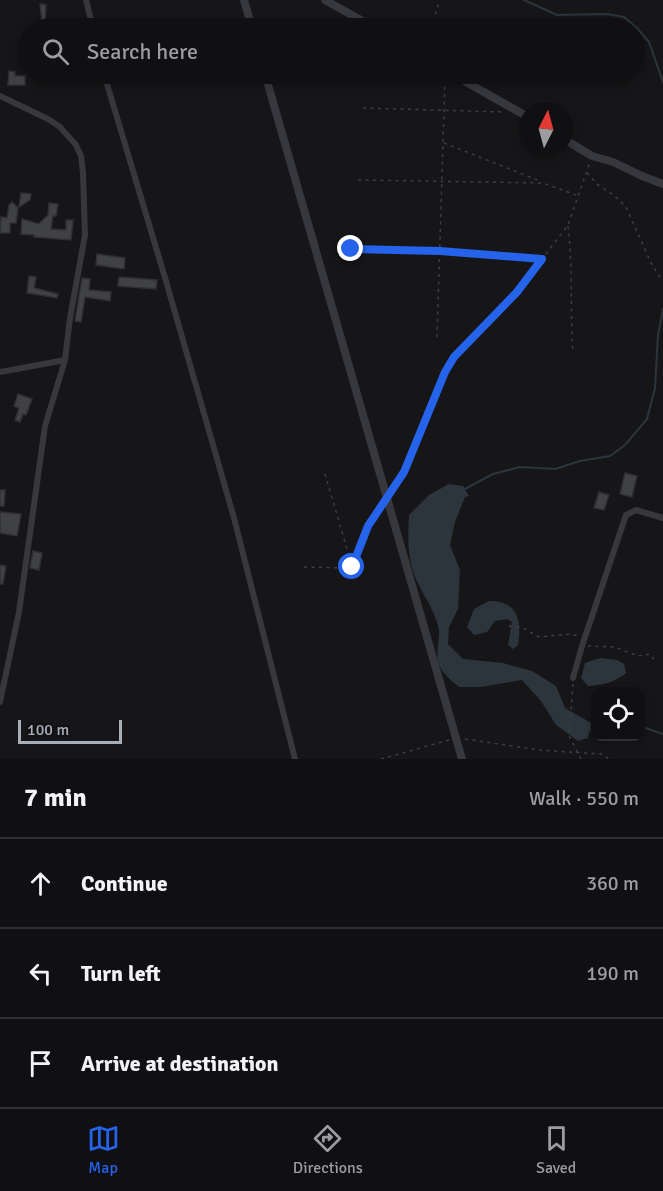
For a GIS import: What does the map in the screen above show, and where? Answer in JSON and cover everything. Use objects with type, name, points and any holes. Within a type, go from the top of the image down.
[{"type":"street","points":[[86,0],[90,18]]},
{"type":"street","points":[[244,0],[249,18]]},
{"type":"street","points":[[326,0],[358,18]]},
{"type":"street","points":[[107,84],[234,518],[295,759]]},
{"type":"street","points":[[268,84],[462,759]]},
{"type":"street","points":[[470,84],[519,111]]},
{"type":"street","points":[[0,96],[60,128],[72,138],[81,156],[84,203],[84,247],[70,318],[65,360],[45,426],[19,612],[0,699]]},
{"type":"street","points":[[573,144],[592,156],[613,162],[663,184]]},
{"type":"street","points":[[0,372],[65,360]]},
{"type":"street","points":[[573,678],[583,642],[627,515],[636,510],[663,518]]},
{"type":"path","points":[[433,18],[439,0]]},
{"type":"path","points":[[437,337],[445,84]]},
{"type":"path","points":[[363,108],[519,114]]},
{"type":"path","points":[[443,143],[578,196]]},
{"type":"path","points":[[352,567],[368,526],[404,472],[435,392],[454,357],[517,292],[568,225],[592,156]]},
{"type":"path","points":[[586,173],[626,207],[651,263],[661,279]]},
{"type":"path","points":[[358,180],[544,183]]},
{"type":"path","points":[[568,225],[572,257],[573,353]]},
{"type":"path","points":[[351,249],[440,251],[542,259]]},
{"type":"path","points":[[325,474],[352,567]]},
{"type":"path","points":[[304,567],[352,567]]},
{"type":"path","points":[[509,626],[523,628],[539,637],[571,634],[583,642],[604,645],[638,656],[650,654],[655,661]]},
{"type":"path","points":[[573,678],[569,736],[581,759]]},
{"type":"path","points":[[381,759],[455,737],[539,750],[601,754],[609,759]]},
{"type":"shaded area","points":[[449,484],[463,486],[469,496],[465,497],[455,522],[450,545],[460,570],[458,609],[449,627],[448,644],[463,659],[503,663],[532,671],[556,686],[565,708],[591,723],[588,738],[578,741],[556,725],[541,701],[522,680],[481,687],[459,687],[440,667],[437,653],[439,630],[434,614],[413,571],[408,536],[409,515],[429,495]]},
{"type":"shaded area","points":[[489,601],[506,604],[516,614],[519,636],[518,645],[513,649],[508,645],[512,622],[507,619],[495,621],[487,632],[474,635],[467,627],[474,609]]},
{"type":"shaded area","points":[[600,658],[617,660],[624,664],[626,673],[608,683],[588,686],[581,678],[585,663]]},
{"type":"building","points":[[40,4],[46,5],[45,18],[42,18]]},
{"type":"building","points":[[9,71],[15,72],[15,76],[18,76],[18,84],[25,84],[25,85],[8,85]]},
{"type":"building","points":[[21,193],[31,194],[30,200],[19,207]]},
{"type":"building","points":[[12,202],[18,208],[16,223],[10,223],[10,233],[0,233],[1,217],[7,218],[9,205]]},
{"type":"building","points":[[49,203],[58,204],[51,229],[66,230],[66,220],[73,220],[71,240],[21,234],[22,219],[39,224],[48,215]]},
{"type":"building","points":[[97,254],[125,258],[124,269],[96,265]]},
{"type":"building","points":[[29,276],[36,277],[34,288],[58,294],[57,298],[27,293]]},
{"type":"building","points":[[119,277],[157,280],[156,289],[118,286]]},
{"type":"building","points":[[82,278],[90,279],[89,290],[111,292],[110,301],[85,297],[81,322],[75,321]]},
{"type":"building","points":[[18,394],[32,399],[26,415],[23,414],[20,422],[15,420],[19,408],[14,406]]},
{"type":"building","points":[[625,473],[637,476],[632,497],[620,494]]},
{"type":"building","points":[[0,490],[5,490],[4,506],[0,506]]},
{"type":"building","points":[[599,492],[609,495],[604,510],[594,508]]},
{"type":"building","points":[[0,512],[21,514],[17,536],[0,533]]},
{"type":"building","points":[[33,551],[42,553],[39,570],[30,568]]},
{"type":"building","points":[[0,565],[6,566],[3,584],[0,584]]},
{"type":"waterway","points":[[524,0],[557,15],[607,14],[625,18]]},
{"type":"waterway","points":[[645,37],[649,42],[663,82]]},
{"type":"waterway","points":[[463,490],[493,474],[520,467],[555,469],[580,461],[610,456],[625,445],[647,419],[655,388],[658,335],[663,309]]},
{"type":"waterway","points":[[645,728],[663,734]]},
{"type":"route","points":[[351,249],[440,251],[542,259],[517,292],[454,357],[435,392],[404,472],[368,526],[352,567]]}]
